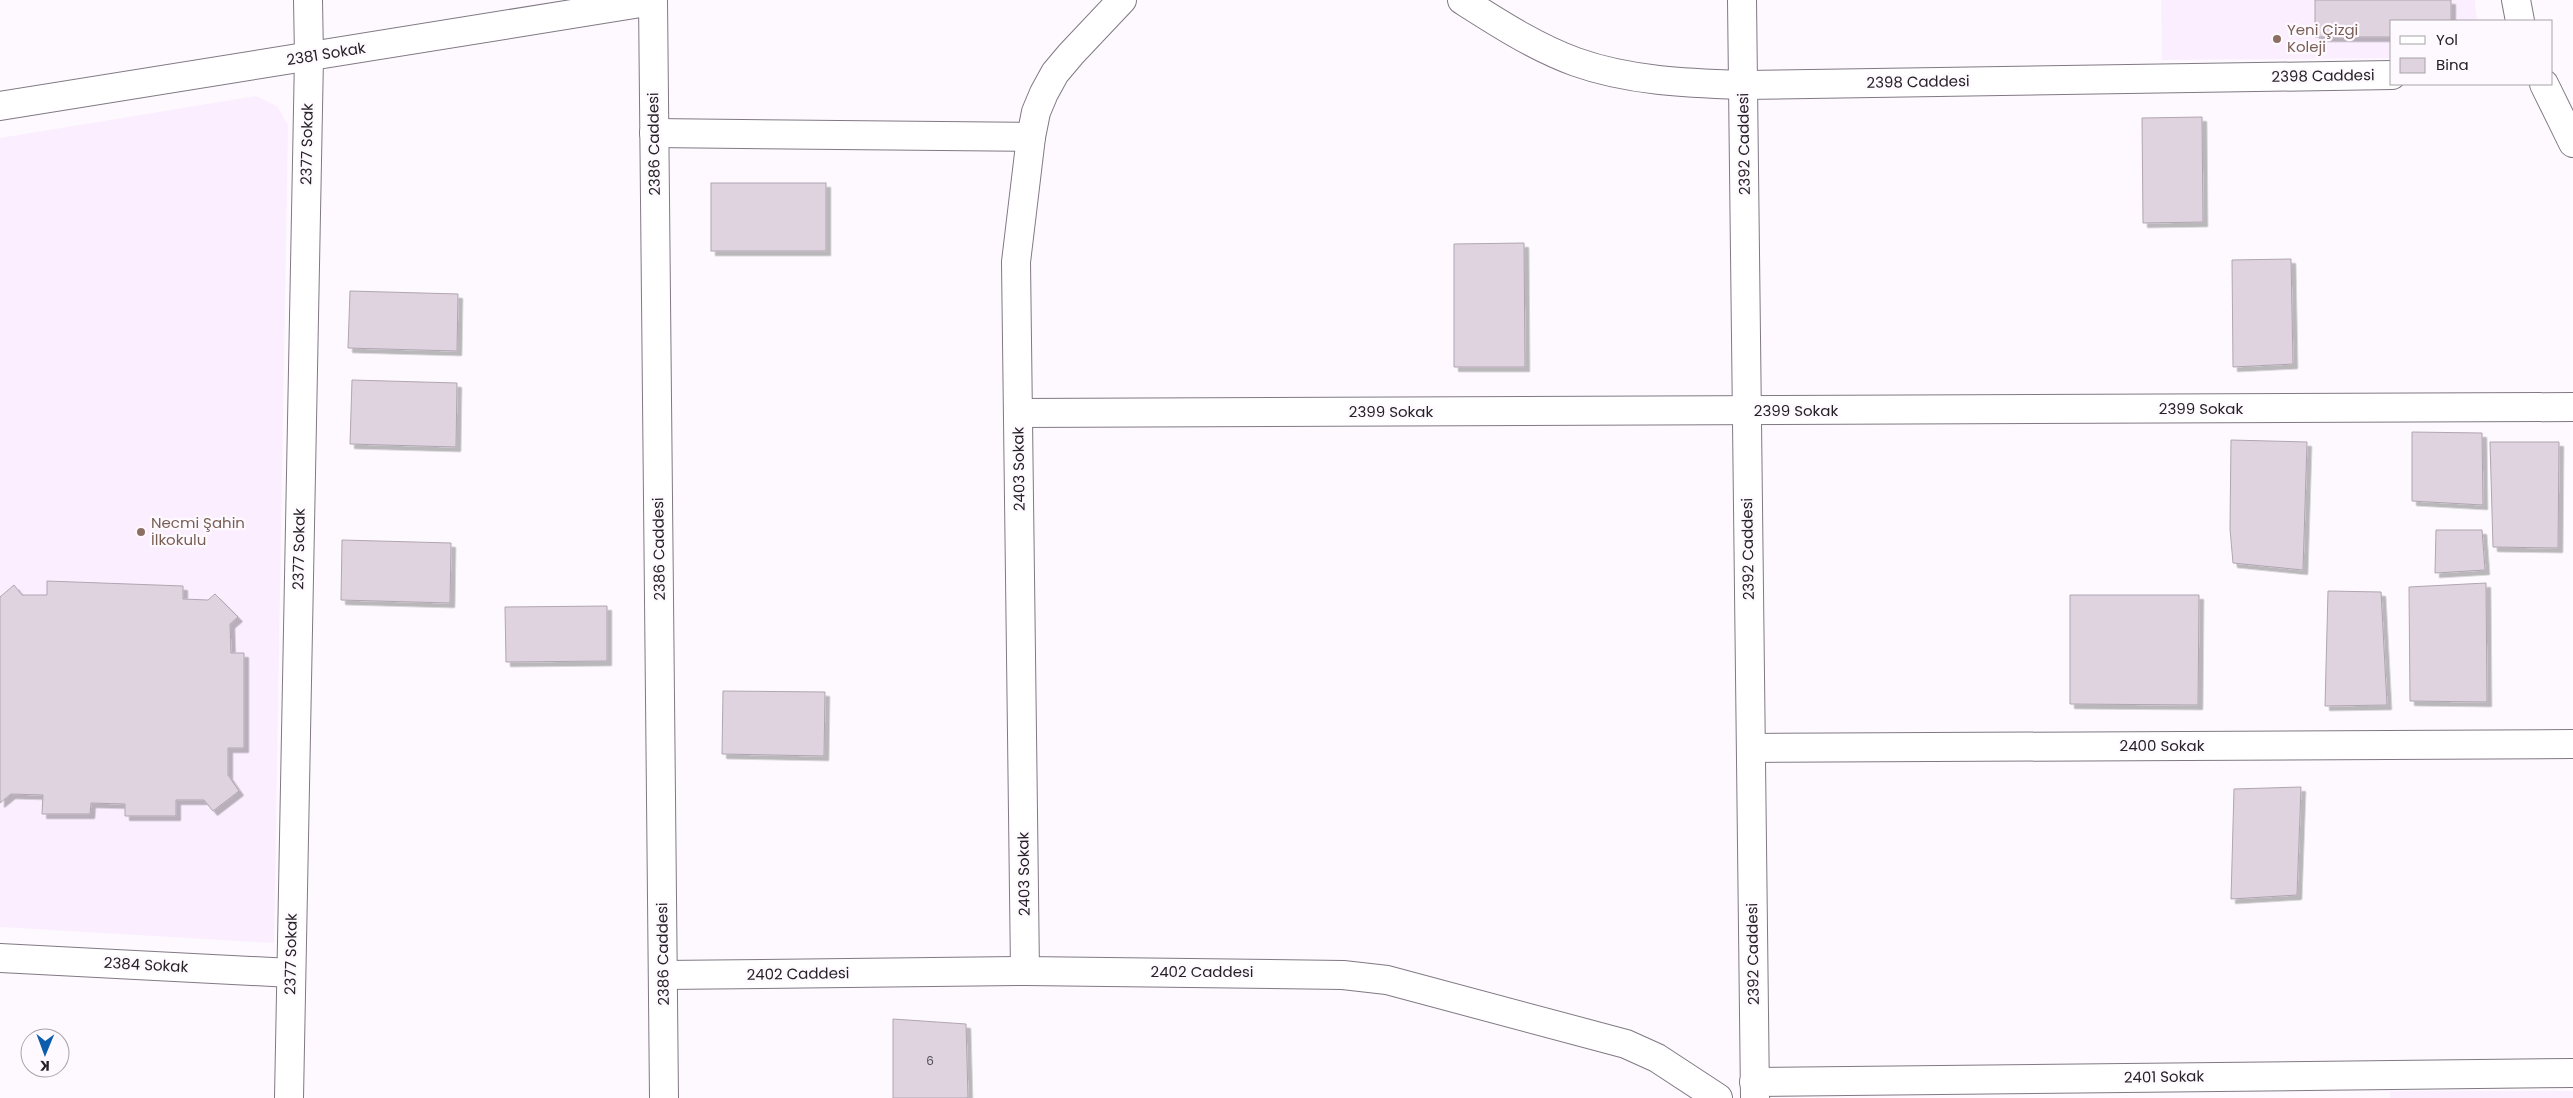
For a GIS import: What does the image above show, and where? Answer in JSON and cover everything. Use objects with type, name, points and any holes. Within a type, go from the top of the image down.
[{"type":"street","name":"2377 Sokak","points":[[288,1098],[308,0]]},
{"type":"street","name":"2403 Sokak","points":[[1025,971],[1016,262],[1031,138],[1036,112],[1056,73],[1122,0]]},
{"type":"street","name":"2398 Caddesi","points":[[1462,0],[1510,31],[1577,62],[1635,76],[1687,82],[1743,85],[2390,75]]},
{"type":"street","name":"2392 Caddesi","points":[[1742,0],[1754,1090]]},
{"type":"street","points":[[2516,0],[2520,20]]},
{"type":"street","name":"2381 Sokak","points":[[0,106],[653,1]]},
{"type":"street","name":"2386 Caddesi","points":[[653,1],[664,1098]]},
{"type":"street","points":[[2544,85],[2573,144]]},
{"type":"street","points":[[654,134],[1031,138]]},
{"type":"street","name":"2399 Sokak","points":[[1018,413],[2573,407]]},
{"type":"street","name":"2400 Sokak","points":[[1751,748],[2573,744]]},
{"type":"street","name":"2384 Sokak","points":[[0,958],[291,973]]},
{"type":"street","name":"2402 Caddesi","points":[[663,975],[1025,971],[1280,972],[1343,975],[1387,980],[1626,1044],[1658,1058],[1718,1098]]},
{"type":"street","name":"2401 Sokak","points":[[1754,1090],[2573,1073]]},
{"type":"shaded area","name":"Yeni Çizgi Koleji","points":[[2161,0],[2475,0],[2477,20],[2390,20],[2390,58],[2162,60]]},
{"type":"shaded area","name":"Necmi Şahin İlkokulu","points":[[256,96],[277,106],[288,125],[274,943],[0,927],[0,138]]},
{"type":"shaded area","points":[[2390,1091],[2573,1091],[2573,1098],[2390,1098]]},
{"type":"building","points":[[2315,0],[2451,0],[2451,20],[2390,20],[2390,37],[2315,37]]},
{"type":"building","points":[[2202,117],[2203,222],[2143,223],[2142,118]]},
{"type":"building","points":[[711,183],[826,183],[826,251],[711,251]]},
{"type":"building","points":[[1524,243],[1525,367],[1454,367],[1454,244]]},
{"type":"building","points":[[2291,259],[2293,364],[2233,367],[2232,260]]},
{"type":"building","points":[[350,291],[458,294],[457,351],[348,348]]},
{"type":"building","points":[[352,380],[457,383],[456,447],[350,444]]},
{"type":"building","points":[[2412,432],[2482,433],[2483,505],[2412,501]]},
{"type":"building","points":[[2231,440],[2307,442],[2303,570],[2233,563],[2230,529]]},
{"type":"building","points":[[2490,442],[2559,442],[2558,548],[2493,547]]},
{"type":"building","points":[[2436,530],[2482,530],[2485,570],[2435,573]]},
{"type":"building","points":[[342,540],[451,543],[450,603],[341,600]]},
{"type":"building","points":[[47,581],[183,586],[183,599],[208,600],[215,594],[238,617],[230,624],[231,653],[244,653],[244,748],[228,748],[228,775],[239,791],[213,811],[204,800],[176,800],[176,816],[125,816],[125,804],[91,803],[90,814],[42,814],[43,795],[11,794],[0,803],[0,597],[14,585],[22,595],[47,595]]},
{"type":"building","points":[[2486,583],[2487,702],[2410,701],[2409,587]]},
{"type":"building","points":[[2328,591],[2381,592],[2387,705],[2325,706]]},
{"type":"building","points":[[2070,595],[2199,595],[2198,705],[2070,704]]},
{"type":"building","points":[[607,606],[607,661],[506,662],[505,607]]},
{"type":"building","points":[[723,691],[825,692],[824,756],[722,754]]},
{"type":"building","points":[[2301,787],[2297,895],[2231,899],[2234,789]]},
{"type":"building","points":[[893,1019],[966,1024],[968,1098],[893,1098]]},
{"type":"place","name":"Yeni Çizgi Koleji","points":[[2277,39]]},
{"type":"place","name":"Necmi Şahin İlkokulu","points":[[141,532]]}]
